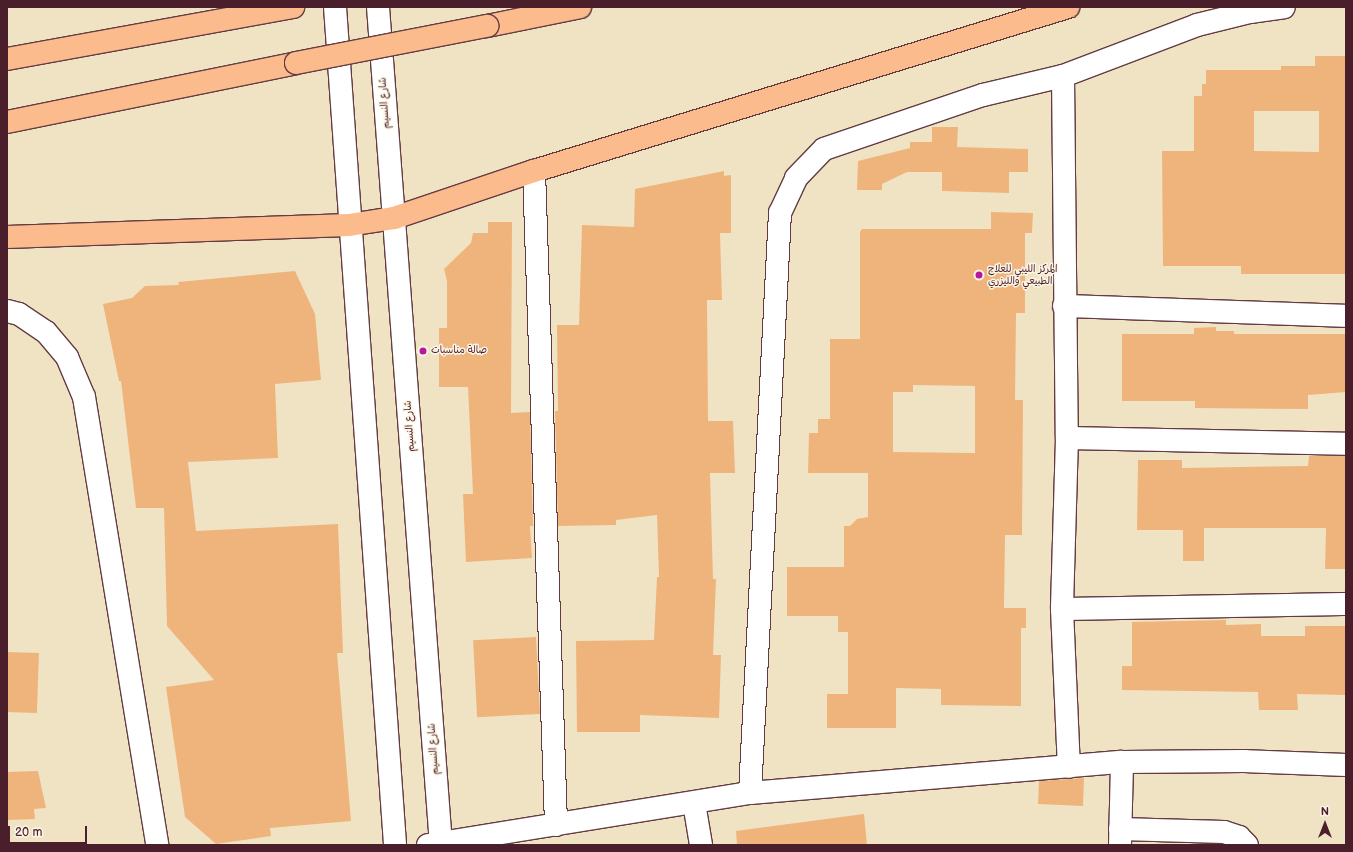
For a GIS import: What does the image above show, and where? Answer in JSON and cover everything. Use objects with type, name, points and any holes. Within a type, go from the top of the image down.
[{"type":"highway","points":[[7,59],[292,7]]},
{"type":"highway","points":[[7,122],[580,7]]},
{"type":"highway","points":[[7,237],[349,225],[394,218],[534,172],[1068,7]]},
{"type":"street","points":[[335,7],[349,225],[395,845]]},
{"type":"street","name":"شارع النسيم","points":[[378,7],[437,844]]},
{"type":"street","points":[[750,793],[780,213],[796,178],[824,149],[983,95],[1063,76],[1197,25],[1250,12],[1284,7]]},
{"type":"street","points":[[1063,76],[1064,306],[1067,438],[1062,609],[1069,768]]},
{"type":"street","points":[[534,172],[556,825]]},
{"type":"street","points":[[1064,306],[1346,316]]},
{"type":"street","points":[[7,311],[19,314],[46,332],[66,357],[84,397],[157,845]]},
{"type":"street","points":[[1067,438],[1346,444]]},
{"type":"street","points":[[1062,609],[1346,604]]},
{"type":"street","points":[[437,844],[750,793],[1069,768],[1122,762],[1244,761],[1346,765]]},
{"type":"street","points":[[1122,762],[1120,837],[1224,832],[1240,837],[1247,845]]},
{"type":"street","points":[[694,803],[701,845]]},
{"type":"building","points":[[1315,56],[1346,56],[1346,274],[1241,274],[1241,266],[1163,266],[1162,151],[1194,151],[1194,96],[1202,96],[1202,84],[1206,84],[1206,70],[1281,70],[1281,66],[1315,66]],"holes":[[[1254,111],[1319,111],[1319,152],[1254,151]]]},
{"type":"building","points":[[932,127],[958,127],[957,147],[1028,149],[1028,172],[1009,172],[1009,193],[942,191],[942,172],[907,172],[882,184],[882,190],[857,190],[858,161],[910,148],[910,142],[932,142]]},
{"type":"building","points":[[724,171],[724,176],[731,175],[731,233],[720,233],[722,300],[707,300],[708,421],[733,421],[735,473],[710,473],[713,579],[716,579],[713,655],[721,655],[719,718],[640,715],[640,732],[577,732],[576,641],[654,640],[657,577],[659,577],[657,515],[616,520],[616,525],[558,526],[555,411],[558,411],[557,325],[579,325],[582,225],[634,227],[635,189]]},
{"type":"building","points":[[991,212],[1033,213],[1032,233],[1025,233],[1025,313],[1016,313],[1015,400],[1023,400],[1022,535],[1005,535],[1004,608],[1026,608],[1026,628],[1021,628],[1021,706],[941,705],[941,689],[896,688],[896,728],[827,728],[827,694],[848,694],[848,632],[838,632],[838,616],[787,616],[787,567],[844,567],[844,526],[850,526],[857,519],[868,517],[868,473],[808,473],[809,433],[818,433],[818,419],[830,419],[830,339],[860,339],[860,232],[862,229],[991,229]],"holes":[[[913,385],[975,386],[975,453],[893,452],[893,392],[913,392]]]},
{"type":"building","points":[[488,222],[512,222],[511,413],[530,412],[533,526],[530,526],[532,558],[466,562],[463,494],[473,494],[468,387],[439,387],[439,328],[447,328],[447,281],[444,269],[471,243],[473,233],[488,233]]},
{"type":"building","points":[[295,271],[315,314],[321,380],[275,384],[278,458],[188,462],[196,531],[338,524],[343,653],[337,653],[351,821],[270,828],[271,836],[216,844],[185,817],[166,687],[214,680],[167,626],[164,508],[136,508],[121,381],[119,381],[103,304],[132,298],[145,286],[179,285],[178,282]]},
{"type":"building","points":[[1216,327],[1216,331],[1234,331],[1234,334],[1346,334],[1346,392],[1308,395],[1308,409],[1195,408],[1195,401],[1122,401],[1122,334],[1194,334],[1194,328]]},
{"type":"building","points":[[1309,456],[1346,456],[1346,569],[1325,569],[1326,528],[1204,528],[1204,561],[1183,561],[1183,530],[1137,530],[1138,460],[1182,460],[1182,468],[1308,466]]},
{"type":"building","points":[[1226,620],[1226,625],[1261,624],[1261,636],[1305,636],[1305,626],[1346,626],[1346,695],[1297,694],[1298,710],[1259,710],[1258,692],[1122,690],[1122,666],[1132,666],[1132,622]]},
{"type":"building","points":[[536,637],[540,714],[477,717],[473,640]]},
{"type":"building","points":[[7,652],[39,653],[37,713],[7,712]]},
{"type":"building","points":[[38,771],[46,808],[34,809],[35,819],[7,820],[7,772]]},
{"type":"building","points":[[1084,778],[1083,806],[1038,804],[1039,781]]},
{"type":"building","points":[[864,814],[867,845],[737,845],[736,831]]},
{"type":"place","name":"المركز الليبي للعلاج الطبيعي والليزري","points":[[979,275]]},
{"type":"place","name":"صالة مناسبات","points":[[423,351]]}]
